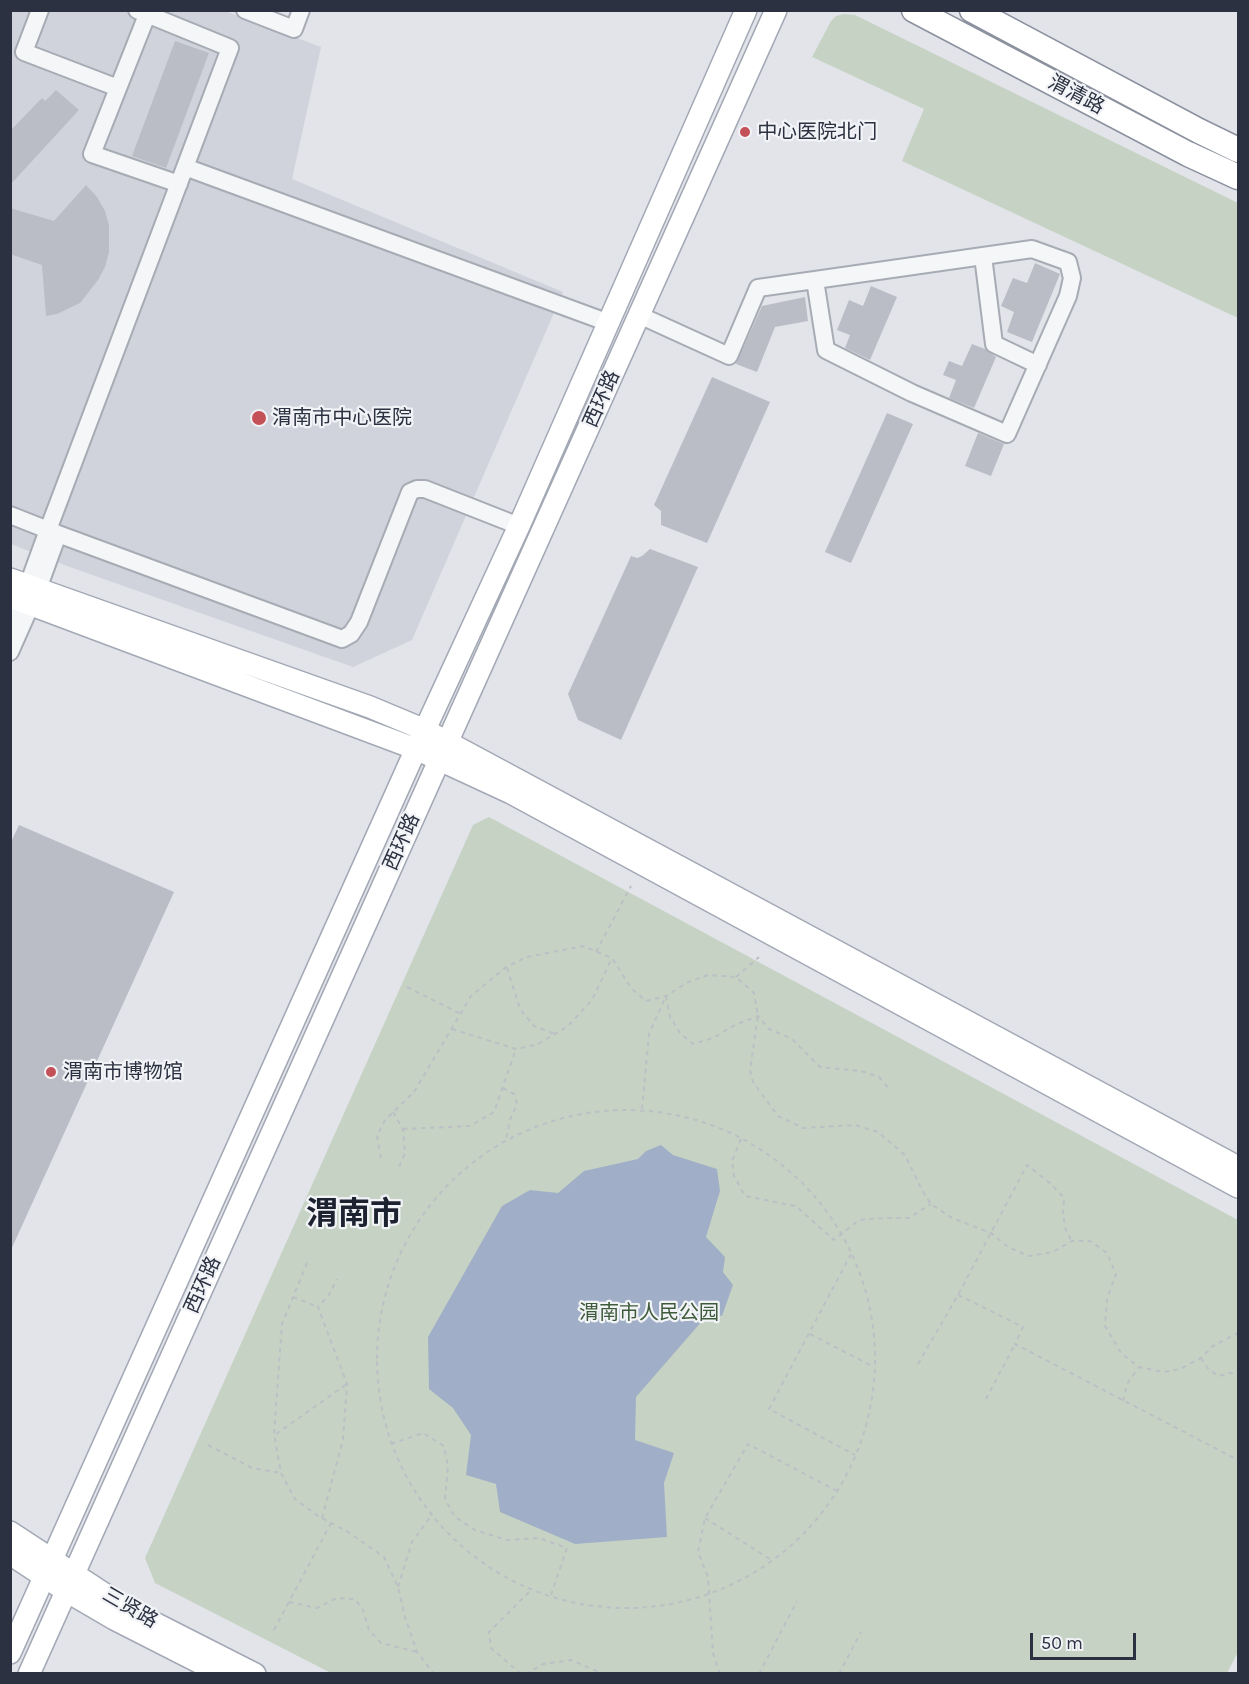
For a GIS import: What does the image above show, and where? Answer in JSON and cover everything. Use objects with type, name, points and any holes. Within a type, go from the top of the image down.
[{"type":"highway","name":"渭清路","points":[[914,10],[1188,154],[1239,177]]},
{"type":"highway","name":"渭清路","points":[[972,10],[1239,150]]},
{"type":"main road","name":"西环路","points":[[10,1653],[519,526],[746,10]]},
{"type":"main road","name":"西环路","points":[[29,1674],[776,10]]},
{"type":"main road","points":[[23,593],[370,707],[443,751],[1239,1167]]},
{"type":"main road","points":[[443,751],[511,793],[1239,1187]]},
{"type":"main road","name":"三贤路","points":[[10,1532],[49,1569],[123,1623],[222,1674]]},
{"type":"main road","name":"三贤路","points":[[10,1554],[49,1569]]},
{"type":"main road","name":"三贤路","points":[[70,1583],[129,1610],[255,1674]]},
{"type":"street","points":[[40,10],[24,52],[118,88]]},
{"type":"street","points":[[245,10],[294,29],[302,10]]},
{"type":"street","points":[[10,625],[53,532],[178,184],[230,48],[142,13],[118,88],[92,154],[178,184]]},
{"type":"street","points":[[185,167],[609,323]]},
{"type":"street","points":[[639,315],[729,356],[758,288],[1032,249],[1068,262],[1072,278],[1068,296],[1008,434],[912,393],[826,350],[815,280]]},
{"type":"street","points":[[983,256],[994,344],[1038,365]]},
{"type":"street","points":[[10,515],[342,639],[351,634],[359,622],[410,492],[425,489],[519,526]]},
{"type":"street","points":[[10,652],[23,593]]},
{"type":"path","points":[[596,952],[631,886]]},
{"type":"path","points":[[381,1158],[376,1136],[385,1120],[414,1092],[471,996],[507,967],[527,957],[583,946],[612,958],[631,988],[646,1001],[666,996],[688,982],[708,975],[736,977],[754,993],[758,1016],[750,1070],[753,1082],[777,1116],[802,1128],[855,1125],[878,1132],[905,1155],[922,1190],[932,1204],[952,1218],[991,1233],[1008,1246],[1029,1256],[1053,1252],[1072,1241],[1090,1241],[1107,1253],[1116,1274],[1107,1299],[1105,1326],[1121,1353],[1139,1367],[1163,1372],[1180,1369],[1201,1358],[1213,1346],[1239,1333]]},
{"type":"path","points":[[736,977],[759,957]]},
{"type":"path","points":[[452,1029],[516,1049],[538,1044],[568,1026],[591,1000],[612,958]]},
{"type":"path","points":[[507,967],[520,1009],[534,1026],[555,1034]]},
{"type":"path","points":[[407,987],[461,1014]]},
{"type":"path","points":[[666,996],[670,1017],[680,1033],[693,1044],[713,1038],[735,1025],[758,1016]]},
{"type":"path","points":[[642,1110],[649,1034],[666,996]]},
{"type":"path","points":[[758,1016],[769,1029],[792,1039],[819,1067],[861,1071],[879,1077],[890,1090]]},
{"type":"path","points":[[403,1129],[470,1126],[494,1112],[516,1049]]},
{"type":"path","points":[[503,1088],[514,1094],[517,1104],[510,1120],[506,1140]]},
{"type":"path","points":[[611,1110],[642,1110],[695,1119],[742,1138],[772,1157],[806,1187],[828,1214],[852,1254],[865,1292],[872,1324],[874,1367],[871,1401],[867,1422],[855,1455],[837,1491],[811,1526],[773,1561],[738,1582],[709,1595],[677,1604],[640,1609],[595,1608],[530,1591],[491,1570],[453,1540],[431,1516],[413,1490],[391,1444],[379,1393],[377,1345],[383,1304],[391,1276],[410,1234],[426,1210],[462,1172],[506,1140],[555,1120],[611,1110]]},
{"type":"path","points":[[393,1112],[403,1129],[405,1153],[399,1167]]},
{"type":"path","points":[[742,1138],[732,1161],[734,1176],[745,1196],[796,1206],[834,1240],[859,1220],[909,1218],[932,1204]]},
{"type":"path","points":[[918,1364],[1027,1166],[1051,1184],[1064,1198],[1063,1215],[1066,1231],[1072,1241]]},
{"type":"path","points":[[852,1254],[769,1409],[855,1455]]},
{"type":"path","points":[[307,1263],[282,1324],[274,1434],[281,1473],[295,1499],[384,1557],[398,1587],[417,1652],[434,1674]]},
{"type":"path","points":[[318,1307],[329,1295],[337,1279]]},
{"type":"path","points":[[958,1295],[1023,1327],[986,1399]]},
{"type":"path","points":[[293,1297],[318,1307],[347,1384],[343,1440],[322,1518]]},
{"type":"path","points":[[809,1334],[874,1367]]},
{"type":"path","points":[[1015,1344],[1239,1460]]},
{"type":"path","points":[[1201,1358],[1209,1370],[1219,1377],[1230,1373],[1239,1374]]},
{"type":"path","points":[[1123,1401],[1127,1384],[1139,1367]]},
{"type":"path","points":[[274,1434],[347,1384]]},
{"type":"path","points":[[391,1444],[423,1433],[444,1446],[448,1466],[445,1499],[455,1517],[476,1530],[507,1540],[539,1538],[567,1548],[550,1598]]},
{"type":"path","points":[[720,1674],[713,1653],[708,1577],[698,1552],[705,1518],[748,1444],[837,1491]]},
{"type":"path","points":[[208,1445],[252,1468],[281,1473]]},
{"type":"path","points":[[398,1587],[412,1542],[431,1516]]},
{"type":"path","points":[[705,1518],[773,1561]]},
{"type":"path","points":[[274,1630],[331,1523]]},
{"type":"path","points":[[521,1674],[491,1648],[489,1632],[530,1591]]},
{"type":"path","points":[[289,1602],[317,1608],[337,1598],[355,1599],[363,1610],[369,1630],[381,1643],[417,1652]]},
{"type":"path","points":[[759,1674],[797,1601]]},
{"type":"path","points":[[839,1674],[861,1632]]},
{"type":"path","points":[[526,1674],[543,1664],[571,1660],[604,1674]]},
{"type":"shaded area","name":"渭南市中心医院","points":[[10,11],[225,11],[321,47],[292,179],[563,292],[412,640],[353,667],[11,544]]},
{"type":"green space","points":[[855,15],[1238,203],[1238,318],[902,161],[924,109],[812,57],[831,21],[836,16]]},
{"type":"green space","name":"渭南市人民公园","points":[[489,817],[1238,1220],[1238,1652],[1227,1673],[331,1673],[155,1583],[145,1558],[473,825]]},
{"type":"water","points":[[661,1145],[673,1155],[717,1169],[720,1191],[706,1237],[725,1257],[723,1272],[733,1285],[722,1316],[709,1313],[636,1397],[635,1440],[674,1453],[664,1483],[667,1537],[575,1544],[500,1512],[496,1484],[466,1475],[471,1435],[453,1408],[429,1389],[428,1337],[502,1206],[530,1190],[558,1193],[584,1171],[638,1159],[646,1151]]},
{"type":"building","points":[[175,41],[209,53],[166,168],[132,156]]},
{"type":"building","points":[[56,90],[79,110],[10,185],[10,131],[42,98],[45,101]]},
{"type":"building","points":[[86,185],[97,197],[105,211],[109,225],[109,252],[105,267],[80,303],[57,314],[46,316],[42,265],[10,254],[10,208],[54,221]]},
{"type":"building","points":[[1035,263],[1060,274],[1032,342],[1007,332],[1014,312],[1001,306],[1013,278],[1027,283]]},
{"type":"building","points":[[871,286],[897,297],[870,360],[845,348],[850,335],[837,330],[849,300],[863,306]]},
{"type":"building","points":[[805,297],[808,321],[775,327],[757,372],[736,364],[762,306]]},
{"type":"building","points":[[972,344],[996,357],[974,408],[949,398],[956,380],[943,375],[949,361],[962,366]]},
{"type":"building","points":[[712,377],[770,402],[707,543],[661,525],[661,511],[654,505]]},
{"type":"building","points":[[887,413],[913,424],[851,563],[825,552]]},
{"type":"building","points":[[978,433],[1004,444],[991,476],[965,466]]},
{"type":"building","points":[[650,549],[698,567],[621,740],[578,720],[568,694],[631,556],[637,558]]},
{"type":"building","name":"渭南市博物馆","points":[[19,825],[174,892],[10,1252],[10,844]]},
{"type":"place","name":"中心医院北门","points":[[745,132]]},
{"type":"place","name":"渭南市中心医院","points":[[259,418]]},
{"type":"place","name":"渭南市博物馆","points":[[51,1072]]},
{"type":"district","name":"渭南市","points":[[354,1215]]}]
